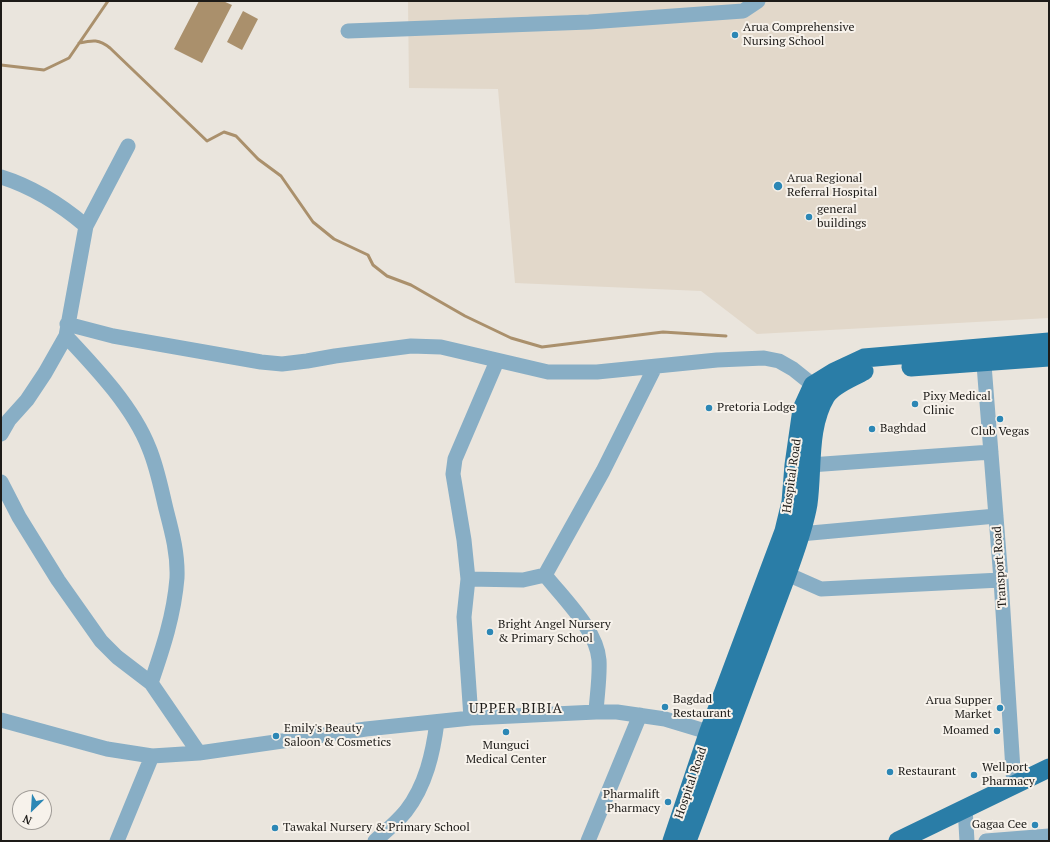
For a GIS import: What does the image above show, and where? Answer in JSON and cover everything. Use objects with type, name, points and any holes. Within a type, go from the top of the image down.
[{"type":"main road","name":"Hospital Road","points":[[687,841],[717,734],[792,533],[808,504],[811,443],[818,415],[827,395],[840,384],[868,370],[984,355],[1049,342]]},
{"type":"main road","name":"Hospital Road","points":[[672,841],[787,574],[792,533],[791,502],[794,465],[802,409],[813,384],[864,358],[984,355],[1049,357]]},
{"type":"main road","points":[[898,841],[1049,768]]},
{"type":"street","points":[[348,32],[589,22],[743,11],[758,1]]},
{"type":"street","points":[[1,434],[9,420],[27,400],[45,373],[66,330],[86,226],[128,146]]},
{"type":"street","points":[[1,176],[35,190],[58,204],[86,226]]},
{"type":"street","points":[[66,330],[113,336],[275,363],[307,361],[411,346],[441,347],[548,372],[597,372],[717,360],[764,358],[779,361],[793,369],[813,384]]},
{"type":"street","points":[[66,330],[133,416],[141,430],[155,465],[175,546],[177,577],[168,633],[151,684]]},
{"type":"street","name":"Transport Road","points":[[984,355],[1001,580],[1014,786]]},
{"type":"street","points":[[471,718],[464,617],[468,579],[464,540],[453,474],[455,459],[497,361]]},
{"type":"street","points":[[468,579],[523,580],[545,575],[603,471],[655,367]]},
{"type":"street","points":[[810,465],[991,452]]},
{"type":"street","points":[[1,482],[19,517],[58,580],[101,641],[151,684],[199,753]]},
{"type":"street","points":[[792,533],[996,516]]},
{"type":"street","points":[[787,574],[821,589],[1001,580]]},
{"type":"street","points":[[545,575],[591,633],[596,644],[599,660],[596,712]]},
{"type":"street","points":[[1,720],[107,749],[152,756],[199,753],[366,729],[471,718],[596,712],[618,712],[665,719],[717,734]]},
{"type":"street","points":[[588,841],[640,715]]},
{"type":"street","points":[[375,841],[406,811],[420,787],[433,751],[438,722]]},
{"type":"street","points":[[117,841],[152,756]]},
{"type":"street","points":[[964,808],[967,841]]},
{"type":"street","points":[[986,841],[1049,836]]},
{"type":"shaded area","points":[[199,1],[223,1],[232,5],[202,63],[174,49]]},
{"type":"shaded area","name":"Arua Regional Referral Hospital","points":[[408,1],[1049,1],[1049,318],[757,334],[701,291],[515,283],[498,89],[409,88]]},
{"type":"shaded area","points":[[243,11],[258,19],[242,50],[227,42]]},
{"type":"waterway","points":[[1,65],[44,70],[69,58],[108,1]]},
{"type":"waterway","points":[[79,43],[96,41],[110,48],[207,141],[224,132],[236,136],[258,159],[281,176],[313,222],[334,239],[368,255],[373,265],[387,276],[411,285],[465,316],[511,338],[542,347],[663,332],[726,336]]},
{"type":"place","name":"Arua Comprehensive Nursing School","points":[[735,35]]},
{"type":"place","name":"Arua Regional Referral Hospital","points":[[778,186]]},
{"type":"place","name":"general buildings","points":[[809,217]]},
{"type":"place","name":"Pixy Medical Clinic","points":[[915,404]]},
{"type":"place","name":"Pretoria Lodge","points":[[709,408]]},
{"type":"place","name":"Club Vegas","points":[[1000,419]]},
{"type":"place","name":"Baghdad","points":[[872,429]]},
{"type":"place","name":"Bright Angel Nursery & Primary School","points":[[490,632]]},
{"type":"place","name":"Bagdad Restaurant","points":[[665,707]]},
{"type":"place","name":"Arua Supper Market","points":[[1000,708]]},
{"type":"place","name":"Moamed","points":[[997,731]]},
{"type":"place","name":"Munguci Medical Center","points":[[506,732]]},
{"type":"place","name":"Emily's Beauty Saloon & Cosmetics","points":[[276,736]]},
{"type":"place","name":"Restaurant","points":[[890,772]]},
{"type":"place","name":"Wellport Pharmacy","points":[[974,775]]},
{"type":"place","name":"Pharmalift Pharmacy","points":[[668,802]]},
{"type":"place","name":"Gagaa Cee","points":[[1035,825]]},
{"type":"place","name":"Tawakal Nursery & Primary School","points":[[275,828]]},
{"type":"district","name":"UPPER BIBIA","points":[[516,709]]}]
